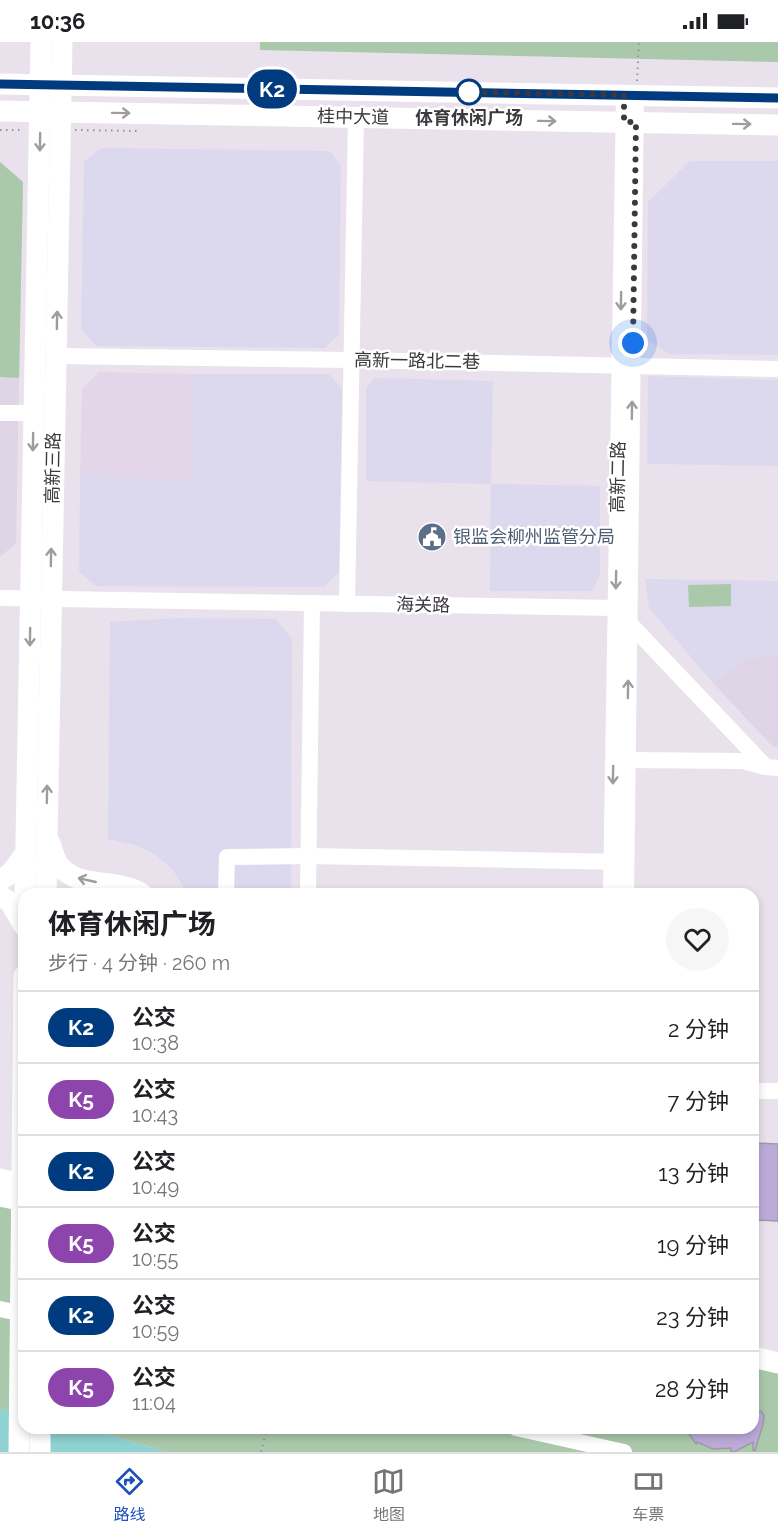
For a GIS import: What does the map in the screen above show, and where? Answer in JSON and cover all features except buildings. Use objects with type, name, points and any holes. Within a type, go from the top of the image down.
[{"type":"main road","name":"高新三路","points":[[41,42],[51,85]]},
{"type":"main road","name":"高新三路","points":[[46,888],[47,834],[34,414],[51,85],[62,42]]},
{"type":"main road","name":"桂中大道","points":[[0,84],[778,98]]},
{"type":"main road","name":"桂中大道","points":[[0,111],[778,125]]},
{"type":"main road","name":"高新三路","points":[[25,888],[40,599],[56,357],[50,112]]},
{"type":"main road","points":[[47,834],[57,863],[70,875],[87,881],[131,888]]},
{"type":"main road","points":[[0,880],[10,874],[26,854]]},
{"type":"main road","points":[[0,896],[10,902],[18,916]]},
{"type":"main road","points":[[0,1179],[18,1184]]},
{"type":"main road","points":[[0,1196],[18,1200]]},
{"type":"main road","points":[[759,1344],[778,1348]]},
{"type":"main road","points":[[759,1358],[778,1363]]},
{"type":"main road","points":[[19,1434],[19,1452]]},
{"type":"main road","points":[[40,1434],[40,1452]]},
{"type":"street","name":"高新二路","points":[[612,888],[619,862],[627,764],[629,624],[626,366],[630,95]]},
{"type":"street","points":[[347,604],[356,117]]},
{"type":"street","name":"高新一路北二巷","points":[[56,357],[353,360],[778,369]]},
{"type":"street","name":"高新二路","points":[[625,888],[619,862],[615,608],[626,366]]},
{"type":"street","points":[[0,413],[34,414]]},
{"type":"street","name":"海关路","points":[[0,598],[615,608]]},
{"type":"street","points":[[298,888],[303,856],[312,603]]},
{"type":"street","points":[[615,608],[772,767]]},
{"type":"street","points":[[627,764],[743,761],[772,767]]},
{"type":"street","points":[[303,856],[307,888]]},
{"type":"street","points":[[226,888],[227,857],[303,856],[619,862]]},
{"type":"street","points":[[759,1091],[778,1091]]},
{"type":"street","points":[[0,1309],[18,1313]]},
{"type":"street","points":[[571,1434],[624,1452]]},
{"type":"path","points":[[630,95],[639,42]]},
{"type":"path","points":[[261,1452],[266,1434]]},
{"type":"shaded area","points":[[101,148],[330,151],[341,166],[339,334],[325,348],[96,346],[81,329],[84,162]]},
{"type":"shaded area","points":[[690,161],[778,161],[778,355],[669,354],[647,340],[648,202]]},
{"type":"shaded area","points":[[0,162],[23,182],[16,543],[0,557]]},
{"type":"shaded area","points":[[99,372],[192,374],[192,479],[80,476],[82,389]]},
{"type":"shaded area","points":[[192,374],[329,374],[342,389],[339,572],[324,587],[96,586],[79,572],[80,476],[192,479]]},
{"type":"shaded area","points":[[648,376],[778,380],[778,466],[647,464]]},
{"type":"shaded area","points":[[374,378],[493,381],[491,484],[366,481],[366,388]]},
{"type":"shaded area","points":[[491,484],[600,486],[600,575],[592,591],[490,591]]},
{"type":"shaded area","points":[[645,579],[778,581],[778,656],[744,658],[714,684],[649,608]]},
{"type":"shaded area","points":[[178,618],[276,619],[292,639],[291,888],[184,888],[173,870],[154,854],[136,845],[108,839],[110,622]]},
{"type":"shaded area","points":[[778,656],[778,747],[773,747],[714,684],[744,658]]},
{"type":"green space","name":"体育休闲广场","points":[[260,42],[778,42],[778,62],[260,50]]},
{"type":"green space","points":[[0,162],[23,182],[19,378],[0,377]]},
{"type":"green space","points":[[731,584],[731,606],[689,607],[688,585]]},
{"type":"green space","points":[[0,1196],[18,1200],[18,1412],[0,1409]]},
{"type":"green space","points":[[759,1358],[778,1363],[778,1452],[167,1452],[106,1434],[759,1434]]},
{"type":"water","points":[[0,1409],[18,1412],[18,1434],[106,1434],[167,1452],[0,1452]]},
{"type":"bus line","name":"K2","points":[[0,84],[778,98]]},
{"type":"place","name":"体育休闲广场","points":[[469,92]]},
{"type":"place","name":"银监会柳州监管分局","points":[[432,537]]},
{"type":"route","points":[[469,92],[466,92],[624,95],[624,122],[636,122],[633,343]]}]
